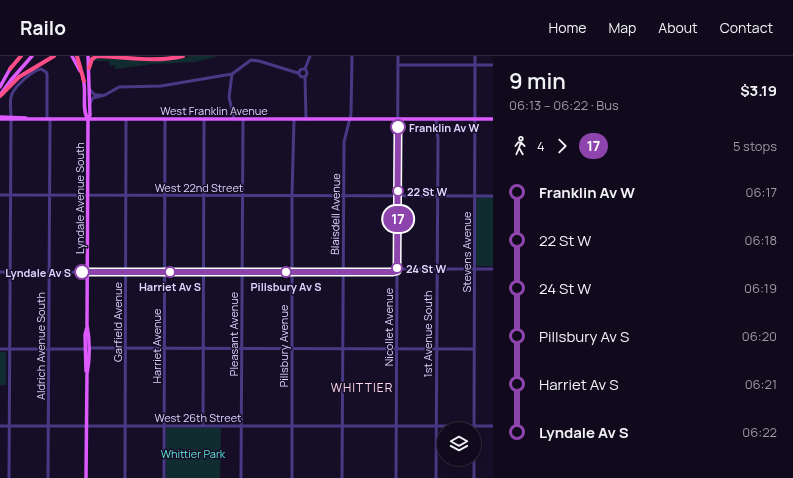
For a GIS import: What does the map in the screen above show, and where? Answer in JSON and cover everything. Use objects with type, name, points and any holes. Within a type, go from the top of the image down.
[{"type":"highway","points":[[10,69],[21,56]]},
{"type":"highway","points":[[0,96],[19,76],[54,56]]},
{"type":"highway","points":[[77,56],[84,81]]},
{"type":"highway","points":[[89,68],[92,59],[96,56],[153,60],[183,56]]},
{"type":"main road","points":[[0,87],[18,56]]},
{"type":"main road","points":[[0,96],[10,80],[32,56]]},
{"type":"main road","points":[[72,56],[84,81],[85,115],[88,119]]},
{"type":"main road","points":[[88,56],[90,103],[88,119]]},
{"type":"main road","name":"West Franklin Avenue","points":[[0,118],[493,119]]},
{"type":"main road","name":"Lyndale Avenue South","points":[[86,478],[87,374],[85,365],[87,348],[85,335],[87,325],[88,272],[88,119]]},
{"type":"street","points":[[298,73],[300,70],[304,69],[310,56]]},
{"type":"street","name":"Blaisdell Avenue","points":[[342,478],[344,142],[352,102],[352,56]]},
{"type":"street","name":"Nicollet Avenue","points":[[396,478],[398,56]]},
{"type":"street","name":"Stevens Avenue","points":[[474,56],[474,422]]},
{"type":"street","points":[[90,103],[93,98],[108,93],[119,87],[161,86],[232,74],[250,60],[259,60],[298,73],[301,77],[305,76]]},
{"type":"street","points":[[398,65],[493,65]]},
{"type":"street","name":"Aldrich Avenue South","points":[[11,118],[11,96],[14,90],[36,70],[41,69],[47,74],[50,195],[48,478]]},
{"type":"street","points":[[304,69],[307,72],[305,76],[306,119]]},
{"type":"street","points":[[232,74],[229,97],[234,119]]},
{"type":"street","points":[[90,89],[97,95],[108,93]]},
{"type":"street","points":[[9,478],[11,118]]},
{"type":"street","name":"Garfield Avenue","points":[[125,478],[127,195],[126,119]]},
{"type":"street","name":"Harriet Avenue","points":[[164,478],[165,119]]},
{"type":"street","points":[[203,425],[204,119]]},
{"type":"street","name":"Pleasant Avenue","points":[[241,478],[243,119]]},
{"type":"street","name":"Pillsbury Avenue","points":[[292,478],[292,196],[294,119]]},
{"type":"street","name":"1st Avenue South","points":[[436,119],[438,139],[436,478]]},
{"type":"street","name":"West 22nd Street","points":[[0,195],[493,196]]},
{"type":"street","points":[[0,272],[393,272],[401,269],[493,269]]},
{"type":"street","points":[[0,349],[474,349]]},
{"type":"street","name":"West 26th Street","points":[[0,426],[436,426]]},
{"type":"street","name":"West 26th Street","points":[[481,426],[493,426]]},
{"type":"street","points":[[474,466],[474,478]]},
{"type":"green space","points":[[192,56],[219,56],[195,62],[153,64],[115,69],[115,65],[110,66],[109,61],[94,61],[93,59],[102,58],[158,61]]},
{"type":"green space","points":[[479,197],[493,197],[493,266],[476,265],[476,199]]},
{"type":"green space","points":[[0,352],[6,352],[6,385],[0,385]]},
{"type":"green space","name":"Whittier Park","points":[[166,428],[221,428],[220,478],[166,478]]},
{"type":"bus line","name":"17","points":[[82,272],[397,271],[398,127]]},
{"type":"place","name":"Franklin Av W","points":[[398,127]]},
{"type":"place","name":"22 St W","points":[[398,191]]},
{"type":"place","name":"24 St W","points":[[397,268]]},
{"type":"place","name":"Lyndale Av S","points":[[82,272]]},
{"type":"place","name":"Harriet Av S","points":[[170,272]]},
{"type":"place","name":"Pillsbury Av S","points":[[286,272]]},
{"type":"district","name":"WHITTIER","points":[[362,387]]}]
